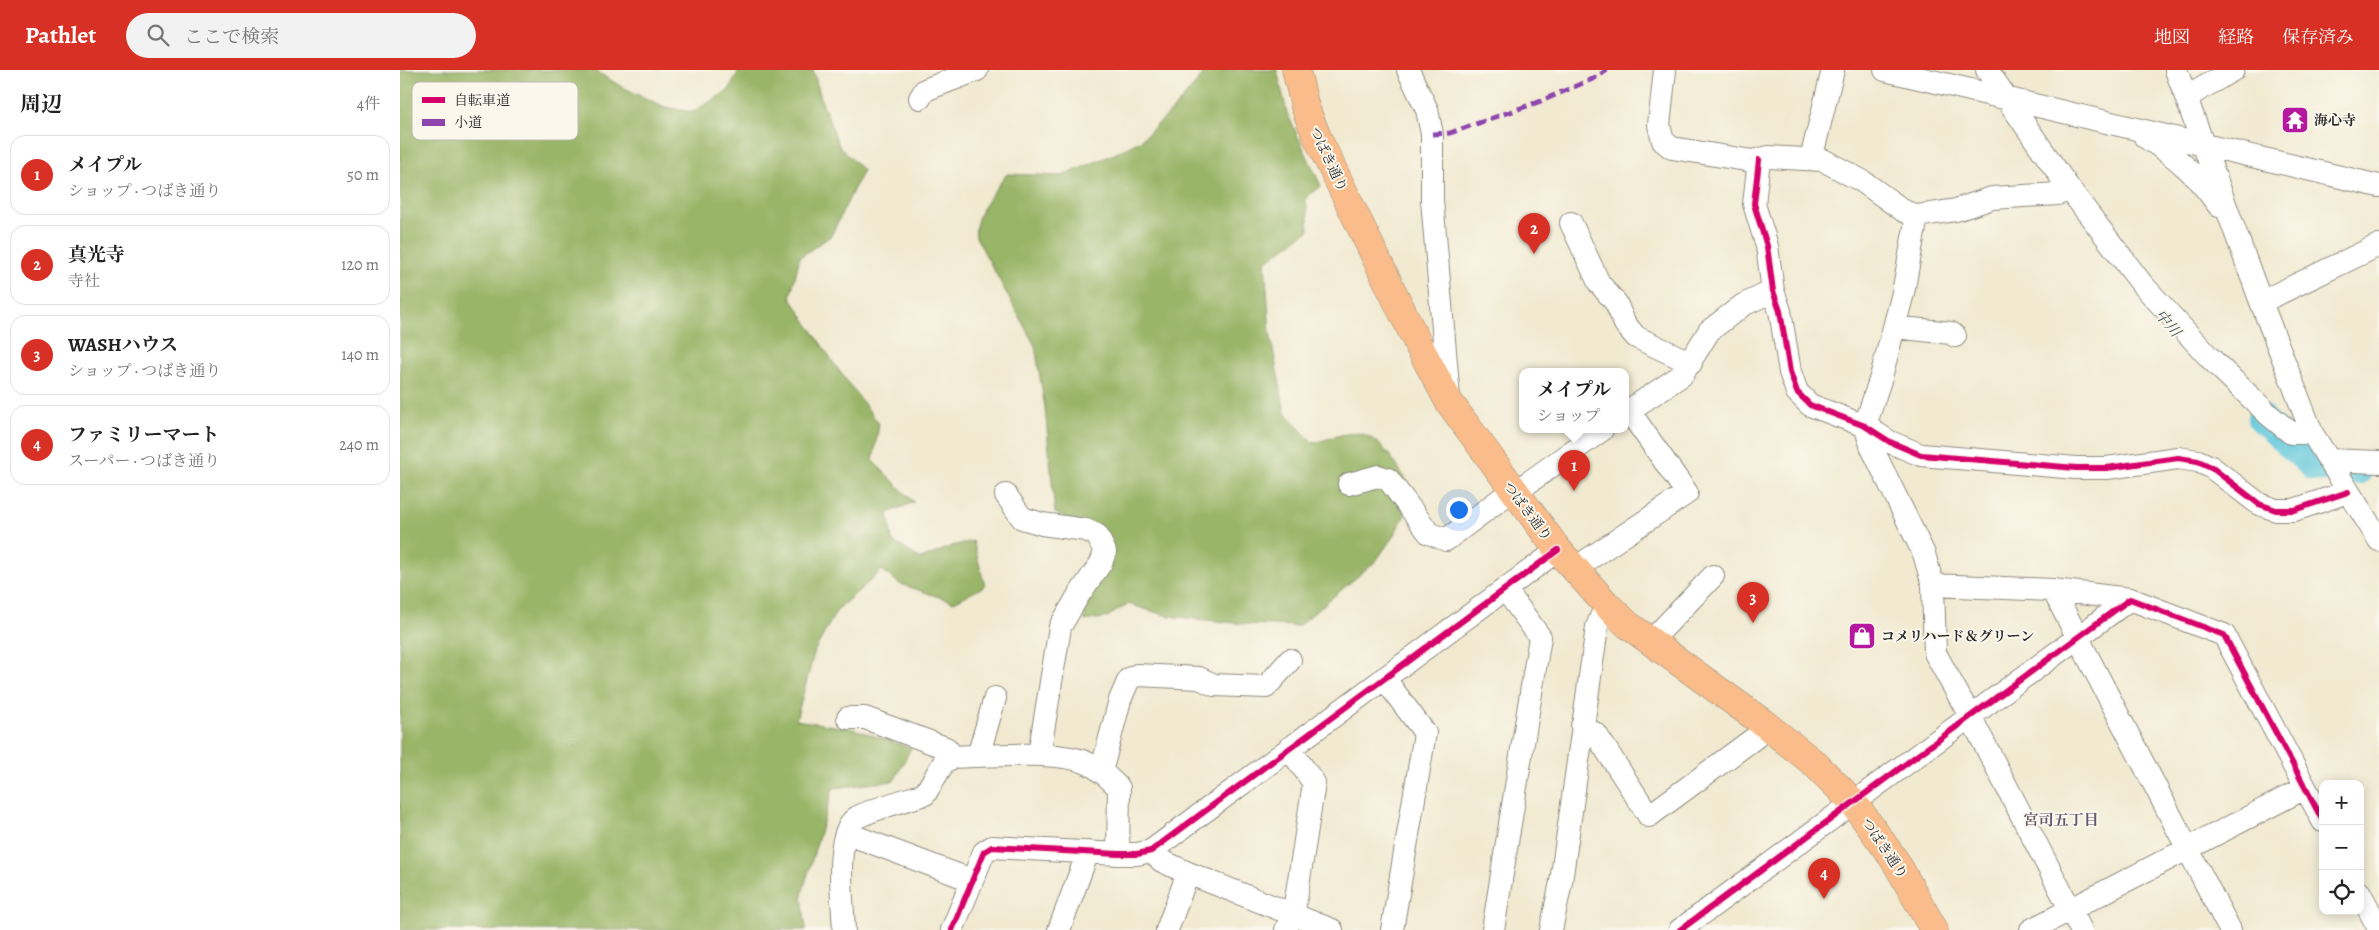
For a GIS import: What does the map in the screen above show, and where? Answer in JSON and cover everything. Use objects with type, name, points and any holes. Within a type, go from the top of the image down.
[{"type":"main road","name":"つばき通り","points":[[1296,70],[1305,107],[1318,139],[1419,346],[1449,402],[1514,493],[1566,560],[1606,604],[1650,642],[1766,725],[1815,764],[1853,802],[1896,862],[1934,930]]},
{"type":"street","points":[[920,98],[925,90],[977,70]]},
{"type":"street","points":[[1408,70],[1427,110],[1432,134],[1432,200],[1449,402]]},
{"type":"street","points":[[1664,70],[1659,125],[1663,141],[1672,148],[1701,152],[1724,158],[1759,160],[1769,157],[1823,160],[1862,181],[1904,211],[1917,216],[1956,210],[1992,198],[2064,190]]},
{"type":"street","points":[[1811,158],[1833,70]]},
{"type":"street","points":[[1885,70],[2379,186]]},
{"type":"street","points":[[1987,70],[2064,190],[2142,284],[2209,357],[2291,433],[2312,433]]},
{"type":"street","points":[[2176,70],[2205,145],[2260,302],[2312,433],[2379,540]]},
{"type":"street","points":[[2187,97],[2233,70]]},
{"type":"street","points":[[2125,126],[2170,152],[2187,166],[2232,223]]},
{"type":"street","points":[[1759,160],[1754,204],[1767,246],[1773,291],[1780,311],[1790,372],[1797,392],[1810,405],[1865,426],[1890,442],[1921,455],[2076,468],[2107,468],[2178,458],[2198,461],[2211,467],[2259,504],[2276,510],[2294,510],[2339,476],[2379,462]]},
{"type":"street","points":[[1917,216],[1894,327],[1881,377],[1865,426],[1872,448],[1924,554],[1932,585],[1935,653],[1970,716],[2081,930]]},
{"type":"street","points":[[1571,223],[1599,283],[1616,303],[1625,324],[1636,337],[1691,363]]},
{"type":"street","points":[[2260,302],[2379,245]]},
{"type":"street","points":[[1629,411],[1682,375],[1709,331],[1743,305],[1773,291]]},
{"type":"street","points":[[1894,327],[1951,333],[1955,336]]},
{"type":"street","points":[[952,930],[984,852],[992,847],[1118,854],[1137,854],[1151,851],[1505,589],[1566,560],[1687,493],[1629,415]]},
{"type":"street","points":[[1348,484],[1378,476],[1388,479],[1429,533],[1446,540],[1502,498],[1514,493],[1598,433]]},
{"type":"street","points":[[1006,495],[1022,518],[1042,524],[1086,530],[1097,535],[1105,552],[1095,574],[1078,596],[1060,627],[1039,755]]},
{"type":"street","points":[[1650,642],[1713,576]]},
{"type":"street","points":[[1932,585],[2053,590],[2130,599],[2224,635],[2319,814]]},
{"type":"street","points":[[1493,930],[1540,637],[1505,589]]},
{"type":"street","points":[[2053,590],[2230,930]]},
{"type":"street","points":[[1680,930],[2077,636],[2130,599]]},
{"type":"street","points":[[1551,930],[1561,882],[1597,627],[1606,604]]},
{"type":"street","points":[[1101,772],[1120,700],[1129,679],[1137,675],[1199,678],[1214,684],[1266,687],[1290,660]]},
{"type":"street","points":[[1384,678],[1425,733],[1392,930]]},
{"type":"street","points":[[978,756],[995,698]]},
{"type":"street","points":[[848,718],[864,718],[946,748],[954,757]]},
{"type":"street","points":[[1582,726],[1596,734],[1649,816],[1756,737],[1766,725]]},
{"type":"street","points":[[1289,748],[1314,783],[1295,905],[1289,923]]},
{"type":"street","points":[[844,930],[842,848],[846,833],[856,819],[925,794],[944,762],[954,757],[1039,755],[1085,762],[1101,772],[1119,788],[1118,854]]},
{"type":"street","points":[[2031,930],[2305,788]]},
{"type":"street","points":[[846,833],[971,880]]},
{"type":"street","points":[[1151,851],[1162,861],[1289,923],[1332,930]]},
{"type":"street","points":[[1059,930],[1088,852]]},
{"type":"street","points":[[1167,930],[1188,873]]},
{"type":"street","points":[[2364,901],[2379,929]]},
{"type":"green space","points":[[400,70],[594,70],[622,87],[665,107],[693,112],[729,90],[739,70],[813,70],[822,102],[839,146],[863,170],[831,236],[800,257],[790,297],[835,365],[879,424],[873,461],[914,502],[888,513],[892,541],[921,559],[952,546],[973,541],[985,586],[954,602],[900,584],[882,570],[837,610],[815,650],[796,720],[854,729],[911,748],[894,781],[833,788],[802,894],[806,930],[400,930]]},
{"type":"green space","points":[[1207,70],[1277,70],[1287,113],[1321,186],[1306,198],[1309,230],[1265,262],[1270,333],[1285,413],[1313,443],[1350,433],[1365,435],[1374,440],[1390,456],[1416,495],[1392,538],[1376,561],[1298,626],[1245,624],[1168,616],[1128,604],[1107,617],[1085,621],[1084,593],[1108,537],[1055,513],[1045,408],[1035,346],[976,237],[977,221],[991,195],[1007,174],[1062,176],[1140,141],[1173,110]]},
{"type":"waterway","name":"中川","points":[[2261,418],[2314,467],[2358,471]]},
{"type":"marked path","points":[[1432,134],[1450,133],[1541,101],[1597,77],[1607,70]]},
{"type":"cycle path","points":[[1759,160],[1754,204],[1767,246],[1773,291],[1780,311],[1790,372],[1797,392],[1810,405],[1865,426],[1890,442],[1921,455],[2076,468],[2107,468],[2178,458],[2198,461],[2211,467],[2259,504],[2276,510],[2294,510],[2348,492]]},
{"type":"cycle path","points":[[952,930],[984,852],[992,847],[1118,854],[1137,854],[1151,851],[1558,550]]},
{"type":"cycle path","points":[[1680,930],[2130,599],[2224,635],[2319,813]]},
{"type":"place","name":"海心寺","points":[[2295,120]]},
{"type":"place","name":"真光寺","points":[[1534,254]]},
{"type":"place","name":"メイプル","points":[[1574,491]]},
{"type":"place","name":"WASHハウス","points":[[1753,623]]},
{"type":"place","name":"コメリハード＆グリーン","points":[[1862,636]]},
{"type":"place","name":"ファミリーマート","points":[[1824,899]]},
{"type":"district","name":"宮司五丁目","points":[[2061,820]]}]
